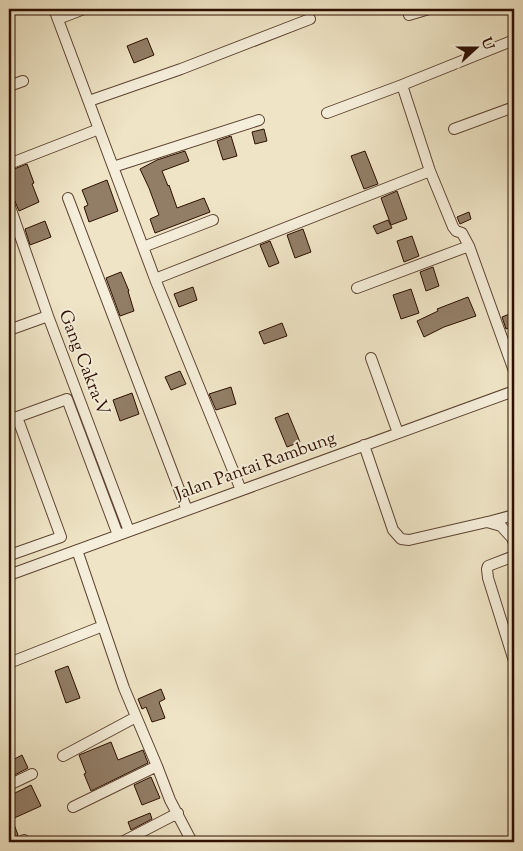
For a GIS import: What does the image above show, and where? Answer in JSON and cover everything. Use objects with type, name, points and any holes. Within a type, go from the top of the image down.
[{"type":"street","points":[[84,9],[56,14],[155,279],[241,490]]},
{"type":"street","points":[[409,16],[429,9]]},
{"type":"street","points":[[89,101],[181,69],[310,19]]},
{"type":"street","points":[[327,113],[514,40]]},
{"type":"street","points":[[9,86],[23,81]]},
{"type":"street","points":[[402,85],[430,172],[453,228],[462,233],[469,246],[514,371]]},
{"type":"street","points":[[454,129],[514,107]]},
{"type":"street","points":[[113,167],[259,120]]},
{"type":"street","points":[[9,164],[99,129]]},
{"type":"street","points":[[155,279],[430,172]]},
{"type":"street","points":[[68,198],[186,510]]},
{"type":"street","name":"Gang Cakra-V","points":[[9,204],[48,316],[129,531]]},
{"type":"street","points":[[143,247],[213,220]]},
{"type":"street","points":[[357,288],[469,246]]},
{"type":"street","points":[[9,330],[48,316]]},
{"type":"street","points":[[371,358],[398,432]]},
{"type":"street","name":"Jalan Pantai Rambung","points":[[9,575],[514,391]]},
{"type":"street","points":[[9,551],[10,555],[61,537],[13,418],[66,399],[118,535]]},
{"type":"street","points":[[364,445],[392,530],[401,539],[409,540],[514,515]]},
{"type":"street","points":[[487,522],[501,526],[514,542]]},
{"type":"street","points":[[77,550],[124,688],[170,800],[192,842]]},
{"type":"street","points":[[514,556],[488,566],[486,569],[514,661]]},
{"type":"street","points":[[9,663],[103,626]]},
{"type":"street","points":[[63,756],[136,717]]},
{"type":"street","points":[[73,807],[157,766]]},
{"type":"street","points":[[9,785],[32,774]]},
{"type":"street","points":[[122,842],[178,814]]},
{"type":"building","points":[[147,38],[154,55],[134,63],[127,46]]},
{"type":"building","points":[[264,129],[267,141],[255,144],[252,132]]},
{"type":"building","points":[[231,136],[237,156],[223,160],[217,141]]},
{"type":"building","points":[[185,151],[189,161],[162,171],[177,208],[204,198],[210,212],[155,233],[150,219],[159,215],[140,169],[157,160]]},
{"type":"building","points":[[365,151],[378,184],[364,189],[351,156]]},
{"type":"building","points":[[27,164],[39,202],[19,211],[9,187],[9,171]]},
{"type":"building","points":[[107,180],[118,211],[89,222],[84,207],[88,205],[82,190]]},
{"type":"building","points":[[397,191],[407,219],[391,225],[381,198]]},
{"type":"building","points":[[469,212],[471,219],[460,224],[457,217]]},
{"type":"building","points":[[388,220],[392,228],[377,234],[373,226]]},
{"type":"building","points":[[45,221],[51,237],[30,245],[25,229]]},
{"type":"building","points":[[303,229],[311,252],[295,258],[287,235]]},
{"type":"building","points":[[412,236],[419,256],[404,262],[397,241]]},
{"type":"building","points":[[270,241],[279,263],[269,267],[260,245]]},
{"type":"building","points":[[433,267],[439,286],[426,291],[420,272]]},
{"type":"building","points":[[121,272],[129,291],[134,311],[120,316],[106,278]]},
{"type":"building","points":[[193,287],[197,300],[179,307],[174,294]]},
{"type":"building","points":[[411,289],[419,313],[401,319],[393,295]]},
{"type":"building","points":[[468,297],[476,316],[444,327],[424,337],[417,321],[438,311],[437,309]]},
{"type":"building","points":[[512,313],[514,326],[506,329],[502,317]]},
{"type":"building","points":[[282,323],[287,336],[264,344],[259,332]]},
{"type":"building","points":[[180,371],[186,384],[171,390],[165,377]]},
{"type":"building","points":[[231,387],[236,404],[216,410],[209,394]]},
{"type":"building","points":[[132,393],[139,414],[120,421],[113,400]]},
{"type":"building","points":[[288,413],[300,442],[287,447],[275,418]]},
{"type":"building","points":[[68,666],[80,698],[66,703],[55,671]]},
{"type":"building","points":[[161,689],[165,699],[159,702],[165,718],[152,722],[146,707],[142,709],[138,699]]},
{"type":"building","points":[[111,742],[118,760],[143,750],[148,763],[91,791],[79,755]]},
{"type":"building","points":[[22,755],[28,768],[9,778],[9,762]]},
{"type":"building","points":[[151,777],[160,798],[142,805],[134,785]]},
{"type":"building","points":[[31,785],[41,806],[12,819],[18,835],[9,842],[9,796]]},
{"type":"building","points":[[150,813],[152,819],[131,830],[128,822]]}]
